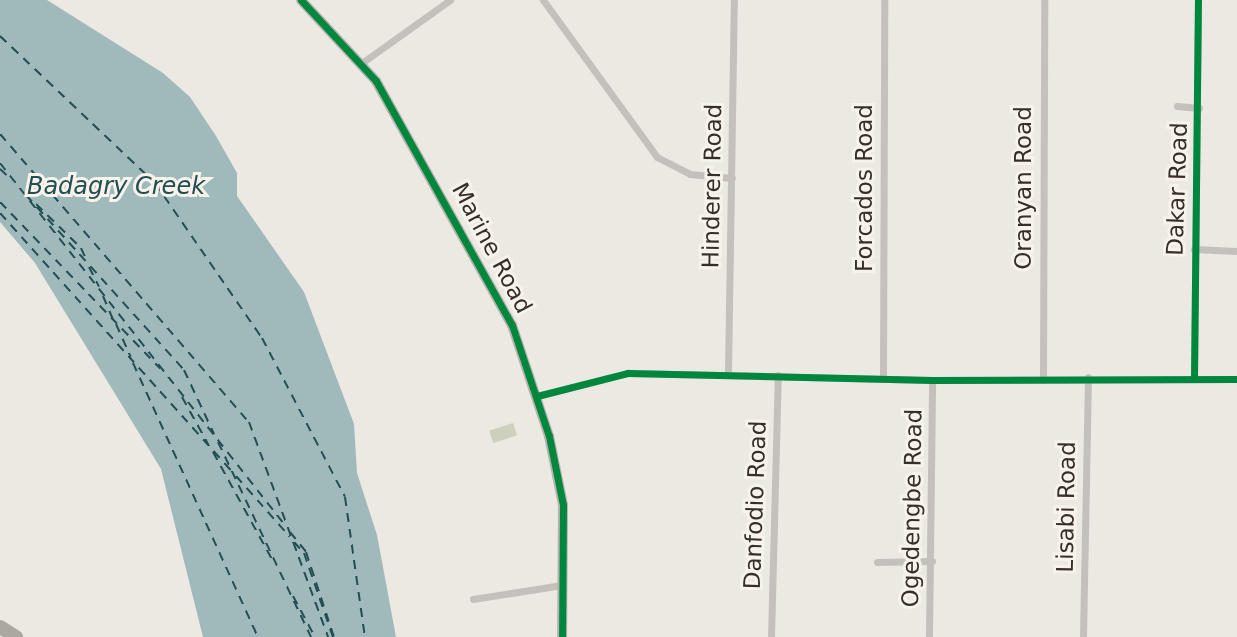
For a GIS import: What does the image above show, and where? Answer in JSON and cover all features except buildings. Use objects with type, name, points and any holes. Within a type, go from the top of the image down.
[{"type":"highway","points":[[0,627],[16,637]]},
{"type":"street","name":"Marine Road","points":[[301,0],[363,62],[477,257],[512,325],[537,396],[563,505],[562,637]]},
{"type":"street","points":[[363,62],[450,0]]},
{"type":"street","points":[[543,0],[657,157],[690,174],[732,178]]},
{"type":"street","name":"Hinderer Road","points":[[728,372],[734,0]]},
{"type":"street","name":"Forcados Road","points":[[883,376],[884,0]]},
{"type":"street","name":"Oranyan Road","points":[[1043,377],[1044,0]]},
{"type":"street","name":"Dakar Road","points":[[1194,379],[1194,249],[1199,108],[1198,0]]},
{"type":"street","points":[[1177,106],[1199,108]]},
{"type":"street","points":[[1194,249],[1237,251]]},
{"type":"street","points":[[537,396],[628,373],[728,372],[932,380],[1043,377],[1237,379]]},
{"type":"street","name":"Danfodio Road","points":[[771,637],[778,375]]},
{"type":"street","name":"Lisabi Road","points":[[1083,637],[1088,377]]},
{"type":"street","name":"Ogedengbe Road","points":[[929,637],[932,561],[932,380]]},
{"type":"street","points":[[877,562],[932,561]]},
{"type":"street","points":[[473,599],[562,585]]},
{"type":"green space","points":[[513,423],[517,435],[493,443],[489,431]]},
{"type":"water","name":"Badagry Creek","points":[[0,0],[47,0],[163,73],[190,97],[216,136],[237,173],[237,196],[304,292],[354,424],[357,473],[377,535],[396,637],[203,637],[161,469],[35,263],[0,222]]},
{"type":"ferry route","points":[[0,36],[155,183],[262,338],[345,497],[365,637]]},
{"type":"ferry route","points":[[0,134],[249,422],[328,637]]},
{"type":"ferry route","points":[[0,163],[287,528]]},
{"type":"ferry route","points":[[0,169],[12,180]]},
{"type":"ferry route","points":[[26,195],[184,370],[214,434]]},
{"type":"ferry route","points":[[0,202],[160,368]]},
{"type":"ferry route","points":[[36,204],[81,248],[86,259]]},
{"type":"ferry route","points":[[0,213],[232,472]]},
{"type":"ferry route","points":[[89,267],[99,287]]},
{"type":"ferry route","points":[[103,296],[113,319]]},
{"type":"ferry route","points":[[116,324],[131,357]]},
{"type":"ferry route","points":[[133,363],[258,637]]},
{"type":"ferry route","points":[[182,397],[208,444]]},
{"type":"ferry route","points":[[218,442],[311,637]]},
{"type":"ferry route","points":[[213,452],[274,563]]},
{"type":"ferry route","points":[[236,476],[290,537]]},
{"type":"ferry route","points":[[290,532],[306,552],[334,637]]},
{"type":"ferry route","points":[[294,542],[304,553],[333,637]]},
{"type":"ferry route","points":[[293,596],[315,637]]},
{"type":"cycle path","points":[[301,0],[376,81],[512,325],[549,436],[563,505],[562,637]]},
{"type":"cycle path","points":[[1194,379],[1198,0]]},
{"type":"cycle path","points":[[537,396],[628,373],[932,380],[1237,379]]}]
